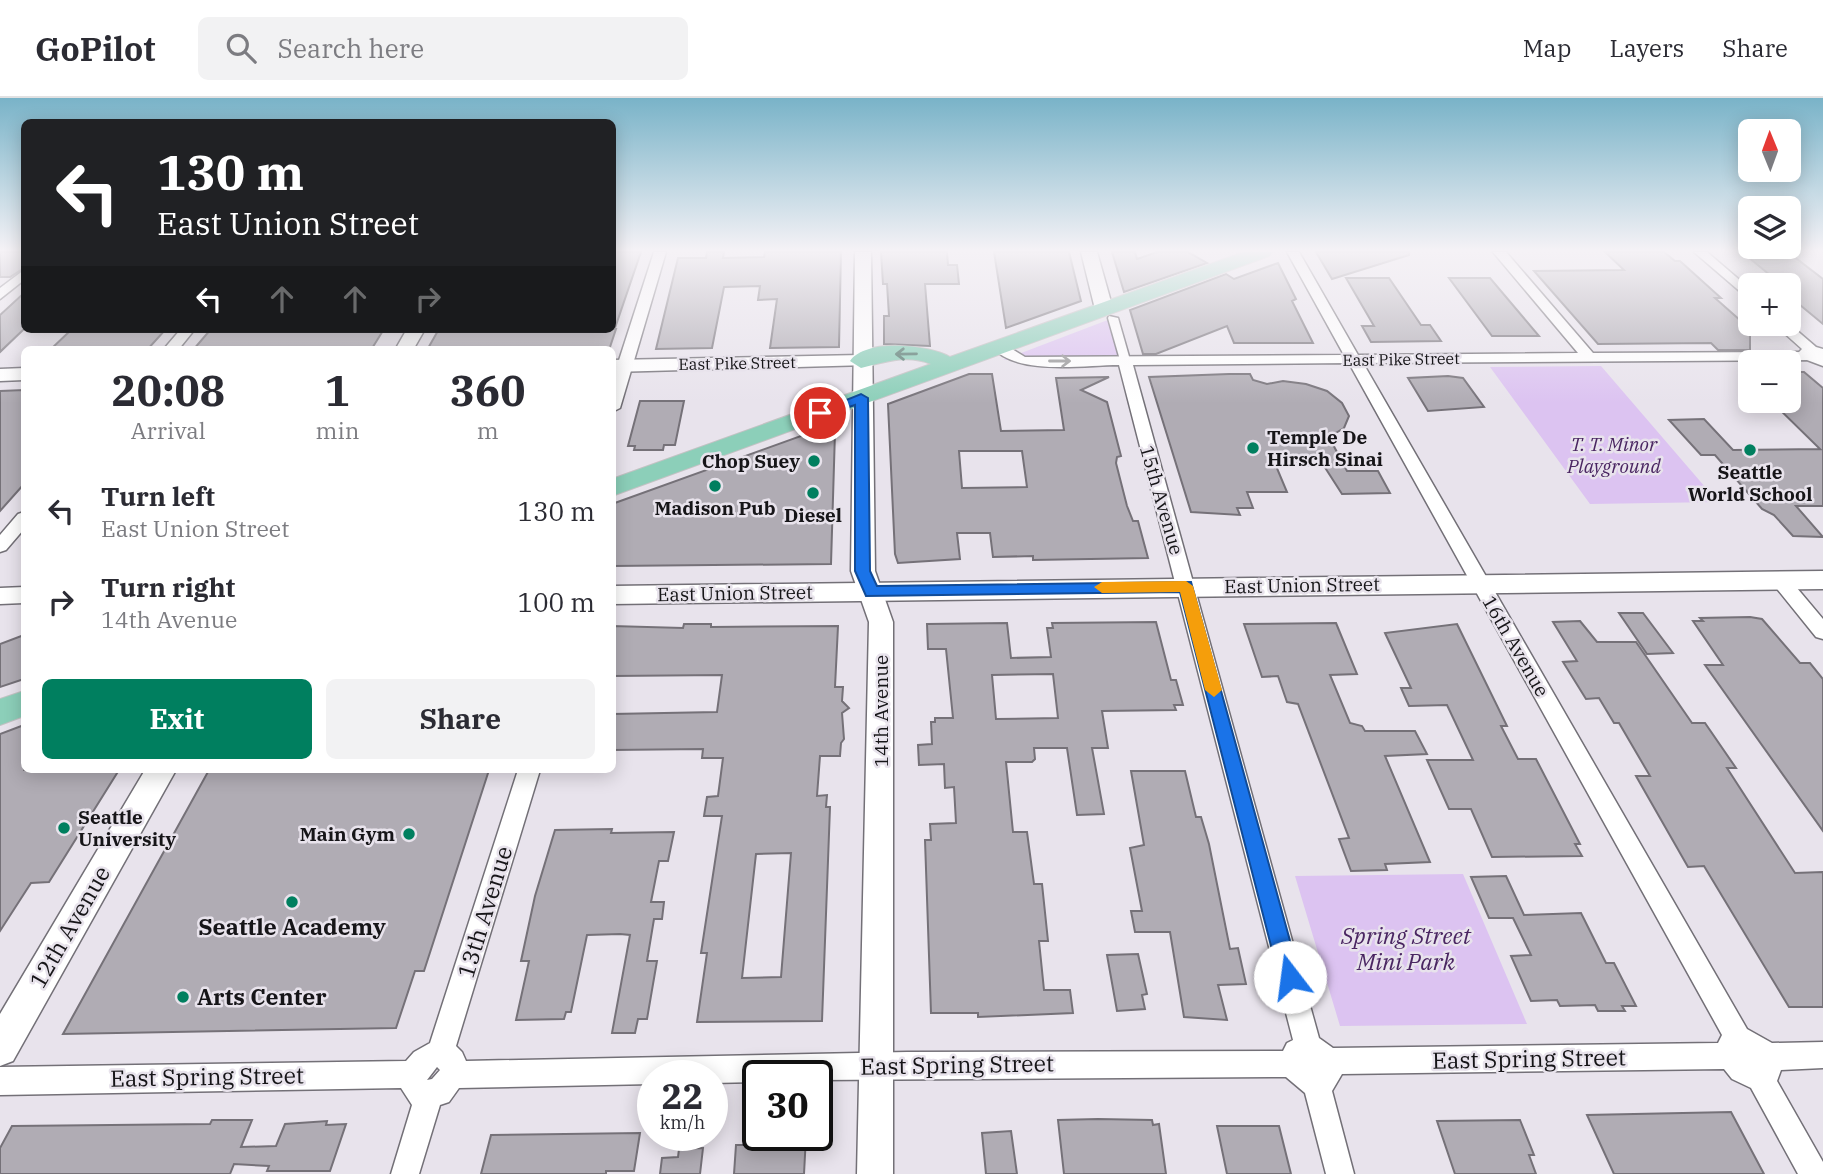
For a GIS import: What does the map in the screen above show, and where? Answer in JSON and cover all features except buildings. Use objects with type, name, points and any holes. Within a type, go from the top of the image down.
[{"type":"main road","points":[[616,487],[999,347],[1136,302]]},
{"type":"main road","points":[[861,362],[876,355],[925,354],[936,356],[948,366]]},
{"type":"main road","name":"East Pike Street","points":[[619,366],[861,362]]},
{"type":"main road","points":[[0,375],[21,374]]},
{"type":"main road","name":"East Union Street","points":[[616,595],[1823,580]]},
{"type":"main road","points":[[0,712],[21,704]]},
{"type":"main road","name":"12th Avenue","points":[[0,1048],[159,773]]},
{"type":"street","points":[[616,384],[619,366],[642,302]]},
{"type":"street","name":"14th Avenue","points":[[862,302],[863,571],[881,622],[876,1174]]},
{"type":"street","name":"15th Avenue","points":[[1105,302],[1125,360],[1186,586],[1340,1174]]},
{"type":"street","name":"16th Avenue","points":[[1322,302],[1481,584],[1735,1048]]},
{"type":"street","points":[[1543,302],[1589,357]]},
{"type":"street","points":[[1795,336],[1823,362]]},
{"type":"street","name":"East Pike Street","points":[[999,347],[1012,357],[1024,361],[1814,353]]},
{"type":"street","points":[[0,546],[21,521]]},
{"type":"street","points":[[1780,580],[1823,632]]},
{"type":"street","points":[[0,596],[21,595]]},
{"type":"street","name":"13th Avenue","points":[[447,1064],[528,773]]},
{"type":"street","points":[[1735,1048],[1744,1071],[1823,1055]]},
{"type":"street","name":"East Spring Street","points":[[447,1064],[1311,1064],[1735,1048]]},
{"type":"street","points":[[405,1174],[421,1084],[444,1088],[447,1064]]},
{"type":"street","points":[[1762,1066],[1814,1174]]},
{"type":"street","name":"East Spring Street","points":[[0,1081],[421,1084]]},
{"type":"green space","points":[[1113,318],[1125,360],[1003,360]]},
{"type":"green space","name":"T. T. Minor Playground","points":[[1601,366],[1718,502],[1590,504],[1490,367]]},
{"type":"green space","name":"Spring Street Mini Park","points":[[1463,874],[1527,1024],[1340,1026],[1295,876]]},
{"type":"slow traffic","points":[[1102,587],[1186,586],[1214,690]]},
{"type":"place","name":"Temple De Hirsch Sinai","points":[[1253,448]]},
{"type":"place","name":"Seattle World School","points":[[1750,450]]},
{"type":"place","name":"Chop Suey","points":[[814,461]]},
{"type":"place","name":"Madison Pub","points":[[715,486]]},
{"type":"place","name":"Diesel","points":[[813,493]]},
{"type":"place","name":"Seattle University","points":[[64,828]]},
{"type":"place","name":"Main Gym","points":[[409,834]]},
{"type":"place","name":"Seattle Academy","points":[[292,902]]},
{"type":"place","name":"Arts Center","points":[[183,997]]},
{"type":"route","points":[[820,413],[861,398],[863,571],[872,592],[1186,586],[1290,977]]}]
